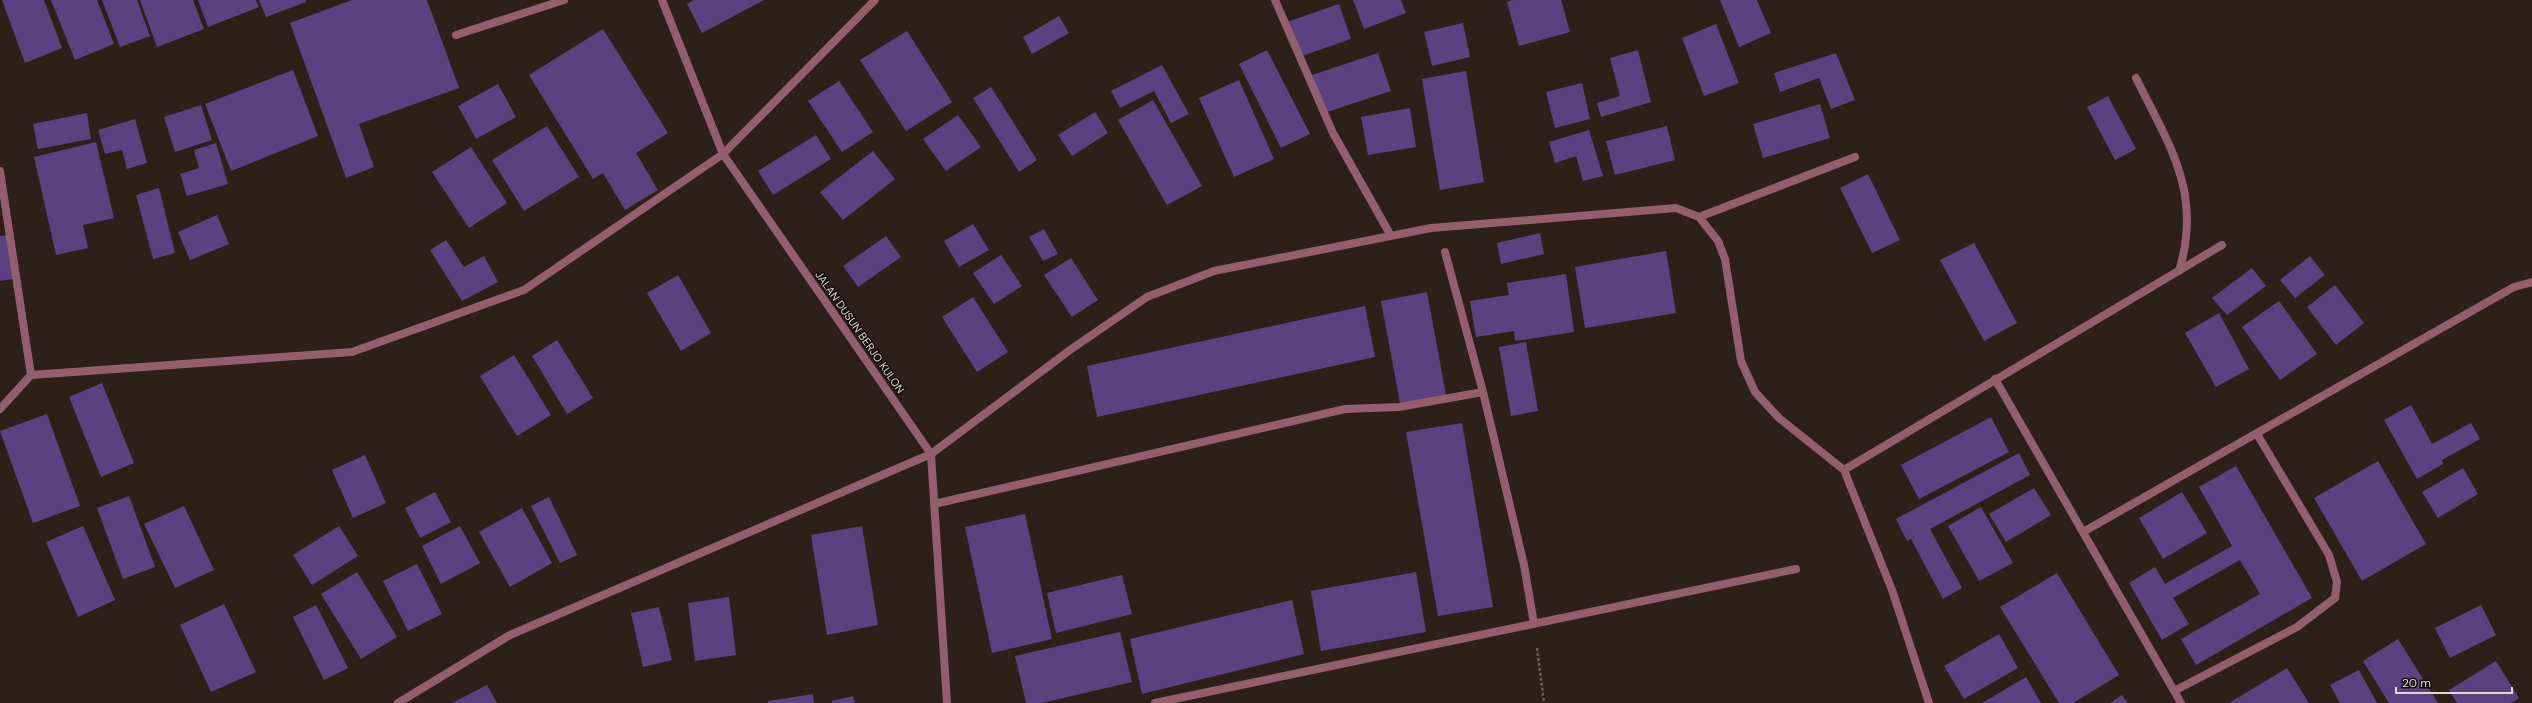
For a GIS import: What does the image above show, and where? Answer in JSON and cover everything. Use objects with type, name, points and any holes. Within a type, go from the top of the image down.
[{"type":"street","points":[[456,35],[564,0]]},
{"type":"street","name":"JALAN DUSUN BERJO KULON","points":[[662,0],[723,154],[931,454]]},
{"type":"street","points":[[0,409],[31,375],[352,352],[524,290],[723,154],[875,0]]},
{"type":"street","points":[[1275,0],[1333,133],[1391,236]]},
{"type":"street","points":[[2136,78],[2162,130],[2185,189],[2188,230],[2186,246],[2179,271]]},
{"type":"street","points":[[1699,217],[1855,157]]},
{"type":"street","points":[[0,171],[31,375]]},
{"type":"street","points":[[398,703],[510,635],[931,454],[1070,350],[1147,297],[1214,271],[1431,228],[1676,208],[1699,217],[1718,241],[1726,259],[1741,361],[1755,392],[1779,418],[1844,470],[1892,590],[1929,703]]},
{"type":"street","points":[[1844,470],[1995,379],[2222,246]]},
{"type":"street","points":[[1445,252],[1482,392],[1524,565],[1534,624]]},
{"type":"street","points":[[2083,532],[2514,287],[2532,282]]},
{"type":"street","points":[[1995,379],[2181,703]]},
{"type":"street","points":[[934,504],[1345,409],[1399,407],[1482,392]]},
{"type":"street","points":[[2174,692],[2297,627],[2335,598],[2338,582],[2329,555],[2257,434]]},
{"type":"street","points":[[931,454],[947,703]]},
{"type":"street","points":[[1155,703],[1796,569]]},
{"type":"path","points":[[1534,624],[1544,703]]},
{"type":"building","points":[[2,0],[44,0],[62,48],[25,63]]},
{"type":"building","points":[[51,0],[97,0],[114,44],[75,60]]},
{"type":"building","points":[[102,0],[137,0],[150,36],[120,47]]},
{"type":"building","points":[[140,0],[193,0],[204,29],[157,47]]},
{"type":"building","points":[[198,0],[256,0],[259,7],[208,27]]},
{"type":"building","points":[[259,0],[306,0],[306,2],[266,17]]},
{"type":"building","points":[[352,0],[427,0],[459,88],[359,124],[374,167],[346,178],[290,23]]},
{"type":"building","points":[[694,0],[764,0],[702,33],[687,4]]},
{"type":"building","points":[[1353,0],[1401,0],[1406,13],[1364,29]]},
{"type":"building","points":[[1513,0],[1561,0],[1570,32],[1519,46],[1507,2]]},
{"type":"building","points":[[1720,0],[1757,0],[1771,33],[1739,47]]},
{"type":"building","points":[[1339,4],[1351,39],[1299,57],[1287,22]]},
{"type":"building","points":[[1059,16],[1069,33],[1032,54],[1023,37]]},
{"type":"building","points":[[1463,23],[1470,57],[1432,66],[1424,32]]},
{"type":"building","points":[[1716,24],[1739,83],[1704,96],[1682,38]]},
{"type":"building","points":[[603,29],[668,133],[636,153],[658,190],[625,210],[603,173],[593,179],[529,75]]},
{"type":"building","points":[[907,31],[952,102],[906,131],[860,60]]},
{"type":"building","points":[[1267,50],[1310,134],[1281,148],[1239,64]]},
{"type":"building","points":[[1638,50],[1651,102],[1601,117],[1597,103],[1620,96],[1610,58]]},
{"type":"building","points":[[1378,53],[1391,91],[1324,113],[1312,75]]},
{"type":"building","points":[[1836,53],[1855,100],[1831,109],[1819,78],[1780,92],[1774,73]]},
{"type":"building","points":[[1162,65],[1189,114],[1171,123],[1154,91],[1120,108],[1111,91]]},
{"type":"building","points":[[293,70],[318,136],[231,171],[205,104]]},
{"type":"building","points":[[1466,71],[1484,182],[1440,190],[1422,79]]},
{"type":"building","points":[[1239,80],[1274,159],[1234,177],[1199,98]]},
{"type":"building","points":[[839,81],[873,132],[842,152],[808,101]]},
{"type":"building","points":[[1582,83],[1590,119],[1555,128],[1546,92]]},
{"type":"building","points":[[498,84],[516,117],[476,139],[458,106]]},
{"type":"building","points":[[991,87],[1037,160],[1019,172],[973,98]]},
{"type":"building","points":[[2108,96],[2136,149],[2115,160],[2087,107]]},
{"type":"building","points":[[1153,100],[1202,186],[1167,205],[1118,120]]},
{"type":"building","points":[[1820,104],[1830,138],[1763,158],[1753,124]]},
{"type":"building","points":[[201,105],[212,140],[175,152],[164,117]]},
{"type":"building","points":[[1410,108],[1416,147],[1368,155],[1361,117]]},
{"type":"building","points":[[1095,112],[1108,133],[1072,156],[1058,135]]},
{"type":"building","points":[[87,113],[91,139],[38,149],[33,124]]},
{"type":"building","points":[[958,115],[981,147],[946,171],[923,139]]},
{"type":"building","points":[[135,119],[147,163],[127,169],[122,150],[105,154],[98,130]]},
{"type":"building","points":[[547,126],[579,177],[524,211],[492,160]]},
{"type":"building","points":[[1667,126],[1675,160],[1615,175],[1606,141]]},
{"type":"building","points":[[1589,130],[1603,176],[1583,181],[1576,156],[1555,163],[1549,142]]},
{"type":"building","points":[[816,135],[831,159],[773,195],[758,171]]},
{"type":"building","points":[[96,142],[114,218],[83,225],[88,248],[56,255],[34,157]]},
{"type":"building","points":[[216,143],[228,184],[187,196],[180,174],[199,168],[194,150]]},
{"type":"building","points":[[471,147],[507,203],[469,228],[432,172]]},
{"type":"building","points":[[873,151],[895,179],[843,220],[820,192]]},
{"type":"building","points":[[1868,174],[1900,240],[1872,253],[1840,188]]},
{"type":"building","points":[[159,188],[175,253],[153,259],[136,195]]},
{"type":"building","points":[[217,215],[229,244],[190,260],[178,232]]},
{"type":"building","points":[[973,224],[989,250],[959,267],[944,241]]},
{"type":"building","points":[[1044,229],[1058,254],[1043,261],[1029,237]]},
{"type":"building","points":[[1540,233],[1544,254],[1501,264],[1497,243]]},
{"type":"building","points":[[8,235],[13,279],[0,281],[0,236]]},
{"type":"building","points":[[886,236],[901,257],[858,287],[843,266]]},
{"type":"building","points":[[446,240],[464,267],[484,256],[498,282],[462,301],[430,250]]},
{"type":"building","points":[[1974,243],[2017,323],[1984,341],[1940,260]]},
{"type":"building","points":[[1666,251],[1676,313],[1585,328],[1575,267]]},
{"type":"building","points":[[1001,255],[1022,286],[994,304],[973,273]]},
{"type":"building","points":[[2310,256],[2325,275],[2295,298],[2280,280]]},
{"type":"building","points":[[1071,258],[1098,300],[1072,317],[1044,275]]},
{"type":"building","points":[[2252,268],[2266,286],[2227,315],[2212,298]]},
{"type":"building","points":[[1566,274],[1574,332],[1515,341],[1514,331],[1476,337],[1470,301],[1509,295],[1507,283]]},
{"type":"building","points":[[678,275],[711,333],[681,351],[647,293]]},
{"type":"building","points":[[2335,285],[2364,323],[2336,345],[2307,307]]},
{"type":"building","points":[[1427,292],[1446,395],[1400,403],[1381,301]]},
{"type":"building","points":[[973,297],[1008,352],[977,372],[942,317]]},
{"type":"building","points":[[2279,301],[2317,354],[2280,380],[2242,327]]},
{"type":"building","points":[[1365,306],[1375,357],[1097,417],[1087,366]]},
{"type":"building","points":[[2219,313],[2249,369],[2216,387],[2185,333]]},
{"type":"building","points":[[557,340],[593,398],[567,414],[532,356]]},
{"type":"building","points":[[1526,342],[1538,411],[1511,416],[1499,347]]},
{"type":"building","points":[[514,355],[551,415],[517,436],[480,376]]},
{"type":"building","points":[[102,383],[134,463],[101,477],[69,397]]},
{"type":"building","points":[[2411,405],[2432,444],[2471,423],[2480,439],[2442,460],[2443,464],[2417,479],[2384,420]]},
{"type":"building","points":[[47,414],[80,506],[33,523],[0,431]]},
{"type":"building","points":[[1991,417],[2009,452],[1919,499],[1901,465]]},
{"type":"building","points":[[1462,423],[1493,607],[1438,616],[1406,432]]},
{"type":"building","points":[[2019,453],[2030,475],[1930,529],[1962,588],[1943,599],[1911,539],[1907,541],[1896,519]]},
{"type":"building","points":[[365,455],[386,503],[353,518],[332,470]]},
{"type":"building","points":[[2378,461],[2426,544],[2362,581],[2314,498]]},
{"type":"building","points":[[2236,466],[2312,598],[2196,665],[2181,639],[2260,594],[2240,560],[2173,598],[2189,624],[2162,640],[2129,583],[2155,567],[2165,584],[2232,546],[2199,487]]},
{"type":"building","points":[[2463,468],[2478,494],[2438,518],[2422,492]]},
{"type":"building","points":[[2034,488],[2051,515],[2006,542],[1989,514]]},
{"type":"building","points":[[435,492],[451,522],[420,538],[405,508]]},
{"type":"building","points":[[2182,492],[2207,533],[2163,559],[2139,518]]},
{"type":"building","points":[[129,496],[155,567],[123,579],[97,508]]},
{"type":"building","points":[[549,497],[577,555],[560,563],[531,506]]},
{"type":"building","points":[[184,506],[214,570],[175,588],[144,524]]},
{"type":"building","points":[[1981,507],[2013,563],[1979,581],[1948,526]]},
{"type":"building","points":[[522,508],[552,563],[510,587],[479,532]]},
{"type":"building","points":[[1025,514],[1052,639],[992,653],[965,527]]},
{"type":"building","points":[[83,526],[115,600],[78,617],[46,542]]},
{"type":"building","points":[[339,526],[358,556],[312,585],[293,555]]},
{"type":"building","points":[[460,526],[480,563],[441,584],[422,546]]},
{"type":"building","points":[[862,526],[878,625],[827,635],[811,535]]},
{"type":"building","points":[[417,564],[442,614],[408,631],[383,581]]},
{"type":"building","points":[[357,572],[397,637],[361,659],[321,594]]},
{"type":"building","points":[[1416,572],[1426,632],[1321,651],[1311,591]]},
{"type":"building","points":[[2057,573],[2119,675],[2073,703],[2059,703],[2000,607]]},
{"type":"building","points":[[1122,575],[1132,614],[1056,633],[1047,593]]},
{"type":"building","points":[[729,597],[736,655],[695,661],[688,603]]},
{"type":"building","points":[[1292,600],[1304,654],[1142,694],[1130,639]]},
{"type":"building","points":[[224,604],[256,672],[211,692],[180,625]]},
{"type":"building","points":[[316,605],[348,668],[324,680],[293,617]]},
{"type":"building","points":[[2481,605],[2496,635],[2450,658],[2435,628]]},
{"type":"building","points":[[659,607],[672,660],[643,667],[631,613]]},
{"type":"building","points":[[1120,632],[1132,682],[1042,703],[1026,703],[1015,656]]},
{"type":"building","points":[[1999,634],[2018,668],[1964,699],[1944,666]]},
{"type":"building","points":[[2398,639],[2438,703],[2389,703],[2363,661]]},
{"type":"building","points":[[2496,661],[2519,698],[2511,703],[2457,703],[2449,690]]},
{"type":"building","points":[[2287,668],[2309,703],[2229,703]]},
{"type":"building","points":[[2359,670],[2377,703],[2340,703],[2330,685]]},
{"type":"building","points":[[2026,677],[2041,703],[1982,703]]},
{"type":"building","points":[[487,685],[497,703],[452,703]]},
{"type":"building","points":[[813,694],[814,703],[768,703],[768,701]]},
{"type":"building","points":[[2122,695],[2128,703],[2110,703]]},
{"type":"building","points":[[853,696],[855,703],[832,703],[832,701]]}]
